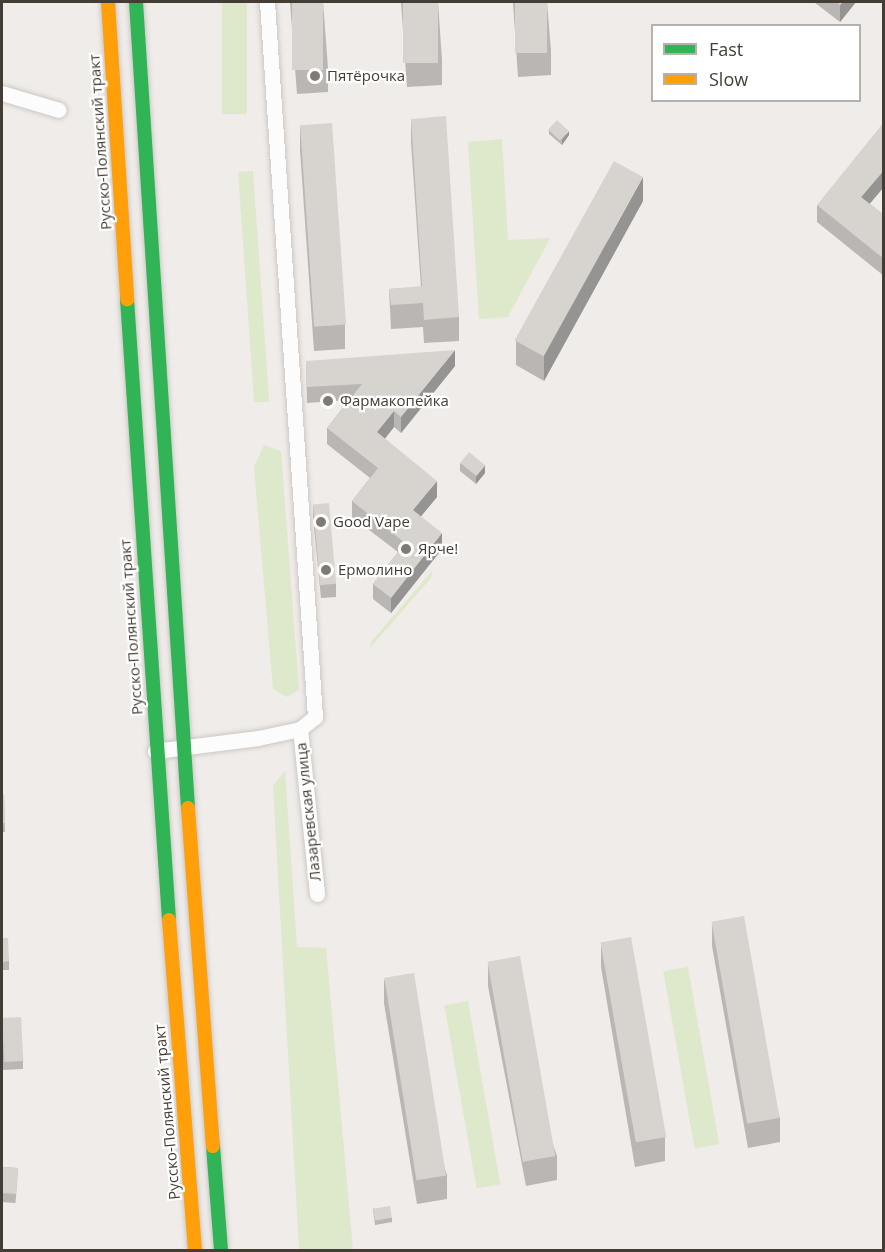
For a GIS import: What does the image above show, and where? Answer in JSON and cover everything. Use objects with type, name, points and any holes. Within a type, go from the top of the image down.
[{"type":"main road","name":"Русско-Полянский тракт","points":[[108,2],[155,751],[195,1251]]},
{"type":"main road","points":[[136,2],[183,748],[222,1251]]},
{"type":"street","points":[[155,751],[300,729],[315,717],[267,2]]},
{"type":"street","points":[[2,93],[58,110]]},
{"type":"street","name":"Лазаревская улица","points":[[300,729],[317,894]]},
{"type":"green space","points":[[222,2],[247,2],[247,114],[222,114]]},
{"type":"green space","points":[[502,139],[508,240],[550,238],[508,317],[479,319],[468,142]]},
{"type":"green space","points":[[253,171],[269,401],[254,402],[238,172]]},
{"type":"green space","points":[[264,445],[281,451],[299,690],[287,697],[273,689],[254,467]]},
{"type":"green space","points":[[432,571],[431,578],[370,648],[372,641]]},
{"type":"green space","points":[[285,771],[297,947],[326,948],[353,1250],[299,1250],[273,786]]},
{"type":"green space","points":[[688,967],[719,1144],[695,1149],[663,971]]},
{"type":"green space","points":[[468,1001],[500,1184],[477,1188],[444,1005]]},
{"type":"building","points":[[292,2],[323,2],[323,70],[292,70]]},
{"type":"building","points":[[403,2],[438,2],[438,63],[403,63]]},
{"type":"building","points":[[515,2],[547,2],[547,53],[515,53]]},
{"type":"building","points":[[446,116],[459,317],[424,320],[423,303],[391,305],[389,289],[422,286],[411,119]]},
{"type":"building","points":[[557,120],[569,131],[560,140],[548,130]]},
{"type":"building","points":[[884,122],[884,170],[861,197],[884,215],[884,259],[817,205]]},
{"type":"building","points":[[332,123],[346,325],[314,327],[300,125]]},
{"type":"building","points":[[614,161],[643,177],[543,356],[515,340]]},
{"type":"building","points":[[455,350],[401,417],[394,411],[377,432],[437,481],[413,510],[442,533],[391,598],[373,584],[405,543],[352,501],[378,468],[327,428],[362,384],[307,387],[306,361]]},
{"type":"building","points":[[469,452],[485,465],[477,476],[460,463]]},
{"type":"building","points":[[329,503],[336,584],[320,585],[313,504]]},
{"type":"building","points":[[2,794],[4,794],[5,823],[2,823]]},
{"type":"building","points":[[744,916],[780,1118],[747,1124],[712,922]]},
{"type":"building","points":[[631,937],[666,1137],[636,1142],[600,942]]},
{"type":"building","points":[[2,938],[8,938],[9,961],[2,962]]},
{"type":"building","points":[[520,956],[555,1156],[523,1162],[488,962]]},
{"type":"building","points":[[414,973],[446,1175],[416,1180],[384,978]]},
{"type":"building","points":[[21,1017],[23,1061],[4,1062],[2,1018]]},
{"type":"building","points":[[2,1167],[18,1168],[16,1194],[2,1193]]},
{"type":"building","points":[[390,1206],[392,1218],[375,1221],[373,1209]]},
{"type":"traffic: fast","points":[[136,2],[188,808]]},
{"type":"traffic: fast","points":[[127,299],[169,920]]},
{"type":"traffic: fast","points":[[213,1146],[221,1250]]},
{"type":"traffic: slow","points":[[108,2],[127,299]]},
{"type":"traffic: slow","points":[[188,808],[213,1146]]},
{"type":"traffic: slow","points":[[169,920],[195,1250]]},
{"type":"place","name":"Пятёрочка","points":[[315,76]]},
{"type":"place","name":"Фармакопейка","points":[[328,401]]},
{"type":"place","name":"Good Vape","points":[[321,522]]},
{"type":"place","name":"Ярче!","points":[[406,549]]},
{"type":"place","name":"Ермолино","points":[[326,570]]}]
